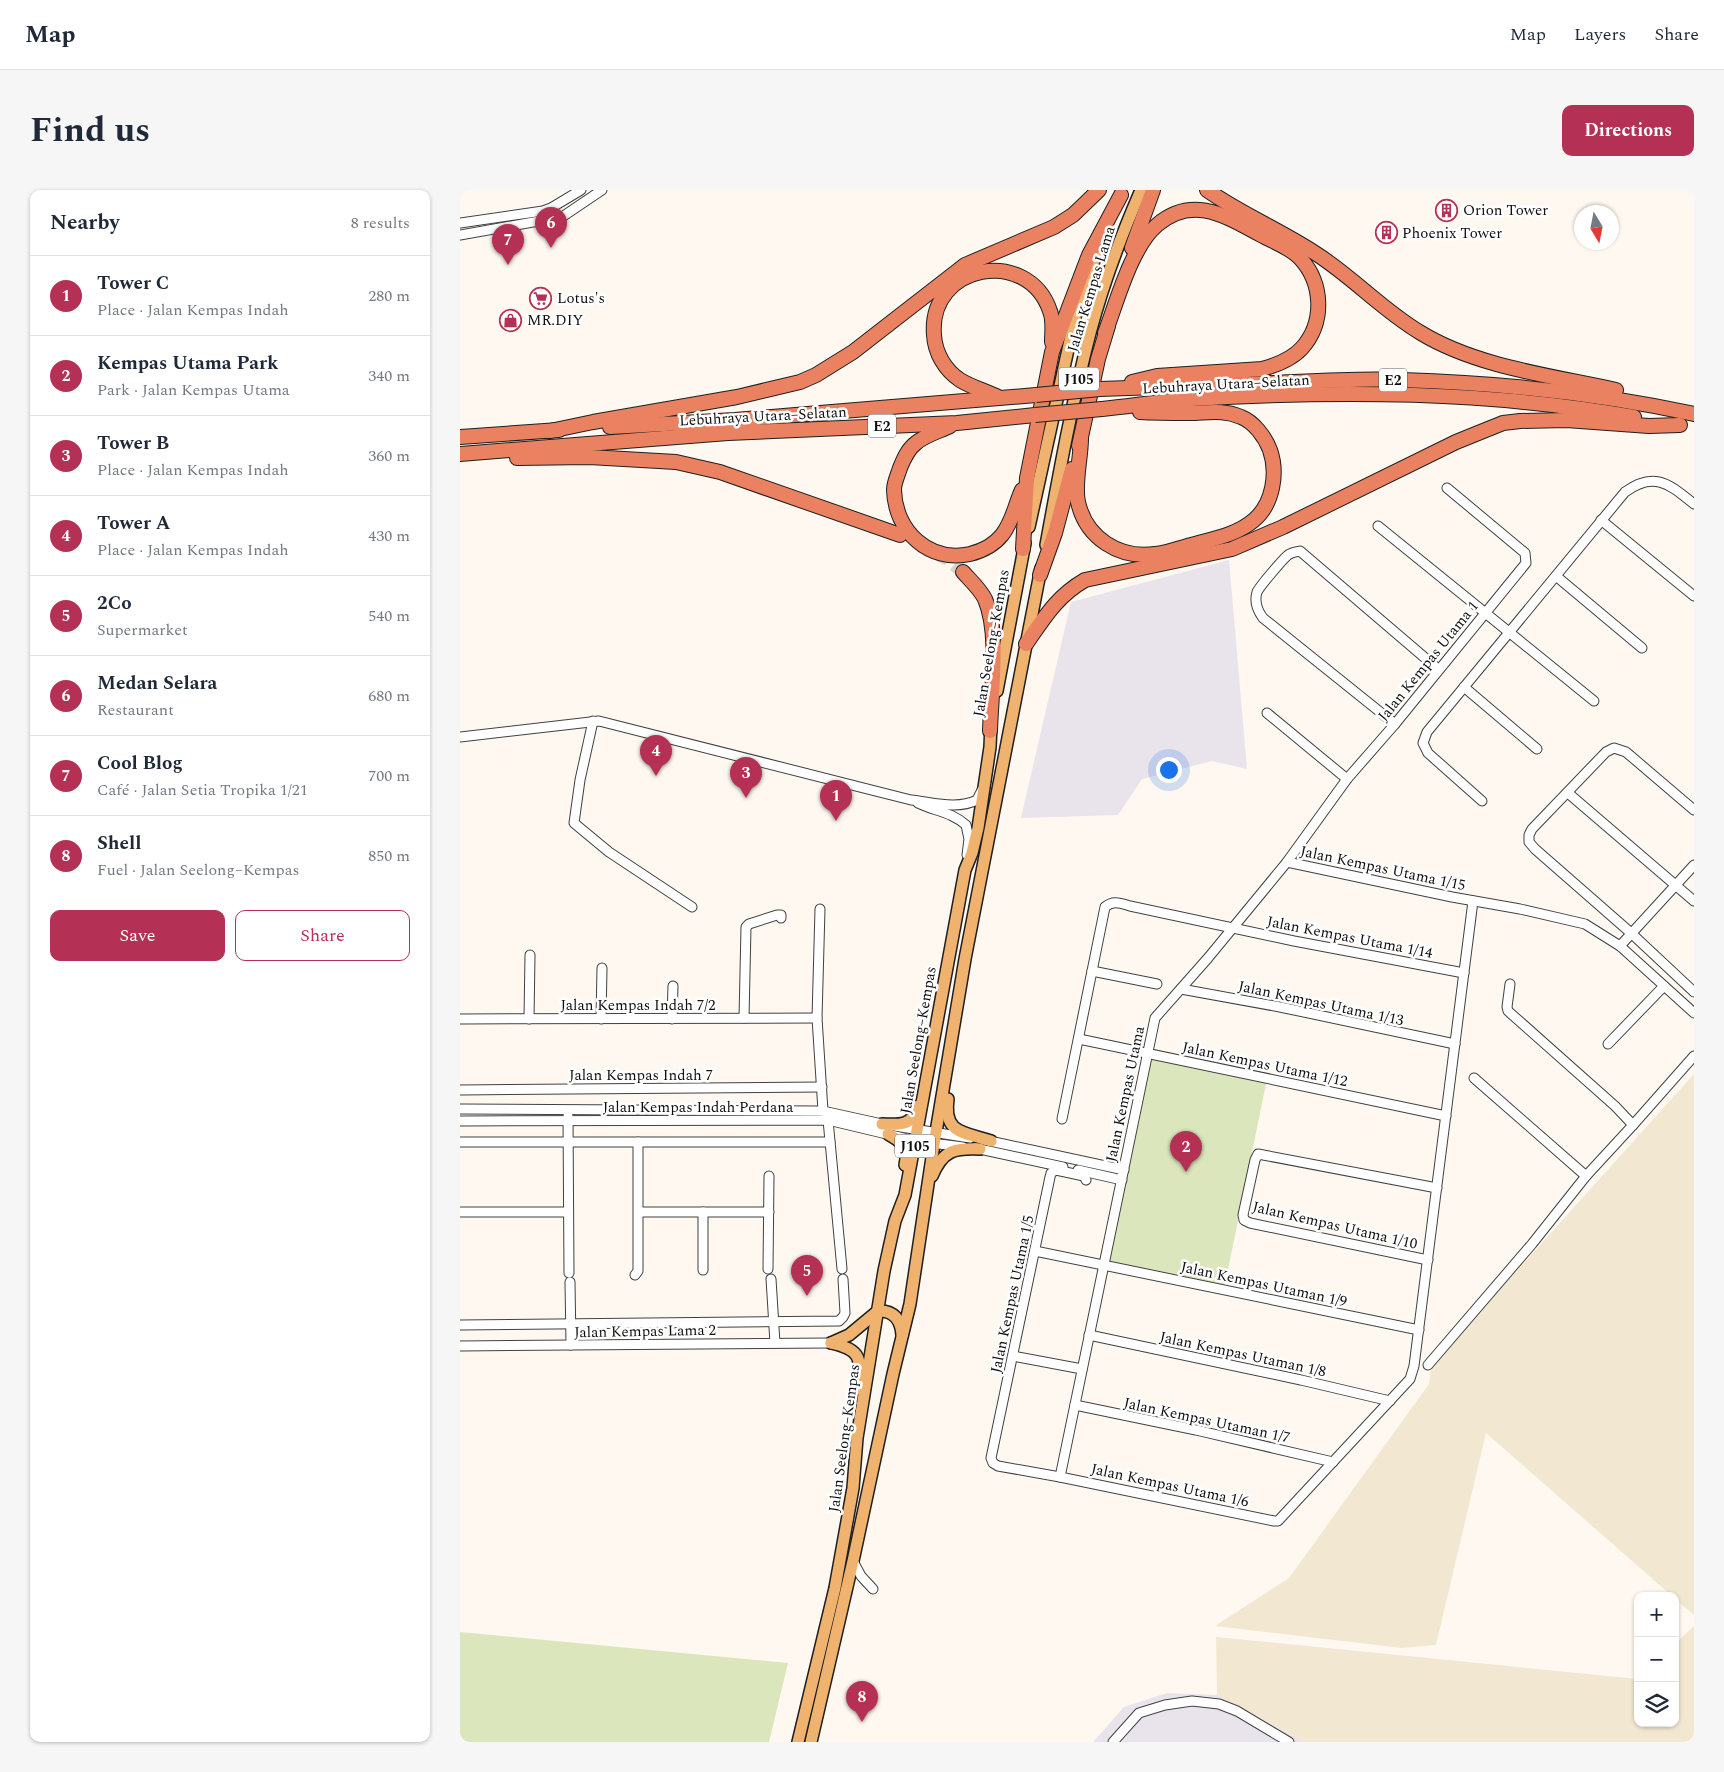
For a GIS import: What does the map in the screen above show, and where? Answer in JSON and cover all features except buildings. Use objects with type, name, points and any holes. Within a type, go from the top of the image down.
[{"type":"highway","points":[[550,431],[737,397],[800,382],[816,375],[853,352],[965,265],[1054,227],[1073,216],[1099,190]]},
{"type":"highway","points":[[1040,575],[1056,533],[1081,438],[1105,333],[1153,190]]},
{"type":"highway","points":[[1207,190],[1312,250],[1405,323],[1441,344],[1508,366],[1653,398],[1689,413]]},
{"type":"highway","points":[[1052,352],[1089,255],[1122,192]]},
{"type":"highway","points":[[1100,390],[1157,376],[1254,370],[1277,365],[1301,348],[1308,339],[1319,312],[1318,295],[1315,282],[1308,269],[1300,258],[1289,250],[1220,213],[1202,210],[1185,211],[1164,220],[1148,234],[1132,262],[1105,333]]},
{"type":"highway","points":[[1001,398],[960,380],[947,368],[939,356],[934,343],[934,316],[940,301],[950,288],[964,277],[978,271],[994,270],[1025,279],[1037,288],[1045,299],[1051,312],[1053,324],[1052,352],[1027,478],[1023,549]]},
{"type":"highway","name":"Lebuhraya Utara–Selatan","points":[[460,437],[735,420],[1100,390],[1317,381],[1400,380],[1552,390],[1614,398],[1689,413]]},
{"type":"highway","name":"Lebuhraya Utara–Selatan","points":[[460,454],[728,433],[957,423],[1191,399],[1330,395],[1419,394],[1494,398],[1581,408],[1694,428]]},
{"type":"highway","points":[[1081,438],[1078,501],[1082,515],[1090,529],[1102,541],[1118,551],[1135,555],[1155,554],[1218,538],[1236,531],[1254,520],[1265,506],[1272,490],[1274,472],[1272,456],[1267,443],[1260,433],[1243,417],[1212,411],[1167,413],[1102,409]]},
{"type":"highway","points":[[1026,644],[1061,596],[1085,580],[1232,549],[1490,427],[1503,423],[1538,420],[1566,420],[1648,426],[1680,425]]},
{"type":"highway","points":[[957,423],[916,442],[904,456],[896,480],[894,490],[896,504],[902,520],[909,533],[926,549],[938,554],[959,556],[977,552],[992,545],[1002,535],[1014,516],[1019,496],[1027,478]]},
{"type":"highway","points":[[460,458],[589,457],[676,462],[729,475],[900,535]]},
{"type":"highway","points":[[963,572],[984,597],[991,615],[993,646],[990,730]]},
{"type":"main road","name":"Jalan Kempas Lama","points":[[1040,575],[1067,435],[1090,332],[1127,223],[1141,190]]},
{"type":"main road","name":"Jalan Kempas Lama","points":[[1023,549],[1076,313],[1095,257],[1122,192]]},
{"type":"main road","name":"Jalan Seelong–Kempas","points":[[798,1742],[835,1588],[853,1488],[857,1438],[884,1271],[895,1220],[905,1195],[965,870],[972,853],[978,828],[990,747],[990,730],[1023,549]]},
{"type":"main road","name":"Jalan Seelong–Kempas","points":[[811,1742],[910,1304],[926,1193],[965,958],[1040,575]]},
{"type":"main road","points":[[965,958],[964,1013],[950,1079],[947,1106],[948,1120],[957,1130],[991,1141]]},
{"type":"main road","points":[[885,1129],[906,1124],[917,1112],[931,1052]]},
{"type":"main road","points":[[885,1129],[902,1142],[907,1155],[895,1220]]},
{"type":"main road","points":[[926,1193],[936,1168],[950,1152],[961,1148],[980,1149]]},
{"type":"main road","points":[[831,1343],[849,1334],[878,1312],[883,1311],[895,1315],[901,1328],[902,1338]]},
{"type":"main road","points":[[831,1343],[852,1350],[859,1360],[857,1438]]},
{"type":"street","points":[[460,223],[543,211],[581,190]]},
{"type":"street","points":[[460,235],[562,217],[602,190]]},
{"type":"street","points":[[1482,801],[1428,754],[1423,743],[1427,732],[1625,492],[1633,486],[1652,482],[1669,484],[1694,504]]},
{"type":"street","name":"Jalan Kempas Utama 1","points":[[1347,778],[1394,724],[1526,563],[1525,553],[1447,488]]},
{"type":"street","points":[[1601,520],[1694,596]]},
{"type":"street","points":[[1378,526],[1594,701]]},
{"type":"street","points":[[1394,724],[1264,618],[1256,606],[1257,592],[1262,585],[1288,555],[1300,552],[1438,669]]},
{"type":"street","points":[[1556,576],[1642,648]]},
{"type":"street","points":[[1464,687],[1538,749]]},
{"type":"street","points":[[1267,713],[1347,778]]},
{"type":"street","points":[[593,721],[580,780],[574,823],[609,852],[692,907]]},
{"type":"street","points":[[460,736],[599,721],[911,800],[946,804],[968,803],[979,797],[985,782]]},
{"type":"street","points":[[1694,810],[1626,752],[1614,748],[1606,752],[1532,829],[1529,835],[1529,842],[1535,849],[1631,933],[1694,992]]},
{"type":"street","name":"Jalan Kempas Utama","points":[[1060,1477],[1155,1018],[1287,862],[1347,778]]},
{"type":"street","points":[[1568,793],[1694,901]]},
{"type":"street","points":[[911,800],[928,809],[953,815],[966,825],[969,839],[965,870]]},
{"type":"street","name":"Jalan Kempas Utama 1/15","points":[[1287,862],[1585,924],[1620,946],[1694,1013]]},
{"type":"street","points":[[1620,946],[1694,865]]},
{"type":"street","points":[[1333,1462],[1410,1379],[1414,1366],[1473,901]]},
{"type":"street","name":"Jalan Kempas Utama 1/14","points":[[1092,971],[1105,907],[1117,902],[1464,973]]},
{"type":"street","points":[[820,908],[817,1018],[823,1111]]},
{"type":"street","points":[[744,1018],[746,926],[777,915],[781,915],[781,918]]},
{"type":"street","points":[[529,1019],[530,955]]},
{"type":"street","points":[[602,968],[602,1019]]},
{"type":"street","points":[[1062,1119],[1092,971],[1157,984]]},
{"type":"street","points":[[1510,984],[1508,1011],[1633,1125]]},
{"type":"street","points":[[672,986],[672,1019]]},
{"type":"street","points":[[1608,1044],[1664,986]]},
{"type":"street","name":"Jalan Kempas Utama 1/13","points":[[1181,989],[1280,1007],[1455,1044]]},
{"type":"street","name":"Jalan Kempas Indah 7/2","points":[[460,1019],[817,1018]]},
{"type":"street","name":"Jalan Kempas Utama 1/12","points":[[1079,1038],[1446,1116]]},
{"type":"street","points":[[1428,1364],[1532,1244],[1586,1176],[1694,1056]]},
{"type":"street","points":[[1474,1078],[1586,1176]]},
{"type":"street","name":"Jalan Kempas Indah 7","points":[[460,1090],[822,1087]]},
{"type":"street","name":"Jalan Kempas Indah Perdana","points":[[460,1109],[823,1111],[885,1129]]},
{"type":"street","points":[[568,1109],[571,1345]]},
{"type":"street","points":[[460,1325],[839,1321],[845,1313],[828,1120]]},
{"type":"street","name":"Jalan Kempas Indah Perdana","points":[[460,1121],[828,1120],[885,1129]]},
{"type":"street","points":[[885,1129],[1122,1180]]},
{"type":"street","points":[[935,1139],[991,1141],[1124,1170]]},
{"type":"street","points":[[460,1142],[830,1142]]},
{"type":"street","points":[[635,1275],[638,1272],[638,1142]]},
{"type":"street","name":"Jalan Kempas Utama 1/10","points":[[1428,1260],[1250,1223],[1244,1220],[1242,1215],[1258,1154],[1437,1188]]},
{"type":"street","name":"Jalan Kempas Utama 1/5","points":[[992,1458],[1052,1173],[1056,1170],[1084,1176],[1086,1180]]},
{"type":"street","points":[[768,1269],[770,1176]]},
{"type":"street","points":[[460,1212],[568,1212]]},
{"type":"street","points":[[638,1212],[769,1212]]},
{"type":"street","points":[[703,1212],[703,1270]]},
{"type":"street","name":"Jalan Kempas Utaman 1/9","points":[[1035,1251],[1419,1330]]},
{"type":"street","points":[[771,1279],[775,1343]]},
{"type":"street","name":"Jalan Kempas Utaman 1/8","points":[[1089,1335],[1390,1401]]},
{"type":"street","name":"Jalan Kempas Lama 2","points":[[460,1346],[831,1343]]},
{"type":"street","points":[[1013,1356],[1082,1369]]},
{"type":"street","name":"Jalan Kempas Utaman 1/7","points":[[1075,1405],[1196,1430],[1333,1462]]},
{"type":"street","name":"Jalan Kempas Utama 1/6","points":[[992,1458],[993,1463],[998,1466],[1274,1521],[1281,1518],[1333,1462]]},
{"type":"street","points":[[853,1560],[861,1576],[873,1589]]},
{"type":"street","points":[[1113,1742],[1139,1713],[1165,1705],[1192,1701],[1219,1704],[1237,1711],[1289,1742]]},
{"type":"shaded area","points":[[1229,560],[1247,769],[1212,761],[1142,779],[1118,815],[1021,818],[1071,602]]},
{"type":"shaded area","points":[[1694,1074],[1694,1615],[1679,1602],[1679,1592],[1667,1592],[1486,1433],[1436,1645],[1402,1648],[1215,1626],[1289,1578],[1429,1384],[1431,1366]]},
{"type":"shaded area","points":[[1694,1626],[1694,1742],[1305,1742],[1217,1695],[1216,1637],[1634,1679],[1634,1727],[1679,1727],[1679,1640]]},
{"type":"shaded area","points":[[1167,1693],[1217,1695],[1305,1742],[1093,1742],[1124,1707]]},
{"type":"green space","points":[[1148,1052],[1267,1079],[1224,1289],[1104,1265]]},
{"type":"green space","points":[[460,1632],[788,1663],[769,1742],[460,1742]]},
{"type":"tunnel","points":[[937,553],[948,559],[963,572]]},
{"type":"place","name":"Orion Tower","points":[[1447,210]]},
{"type":"place","name":"Phoenix Tower","points":[[1386,233]]},
{"type":"place","name":"Medan Selara","points":[[551,248]]},
{"type":"place","name":"Cool Blog","points":[[508,265]]},
{"type":"place","name":"Lotus's","points":[[541,298]]},
{"type":"place","name":"MR.DIY","points":[[511,320]]},
{"type":"place","name":"Tower A","points":[[656,776]]},
{"type":"place","name":"Tower B","points":[[746,798]]},
{"type":"place","name":"Tower C","points":[[836,821]]},
{"type":"place","name":"Kempas Utama Park","points":[[1186,1172]]},
{"type":"place","name":"2Co","points":[[807,1296]]},
{"type":"place","name":"Shell","points":[[862,1722]]}]
